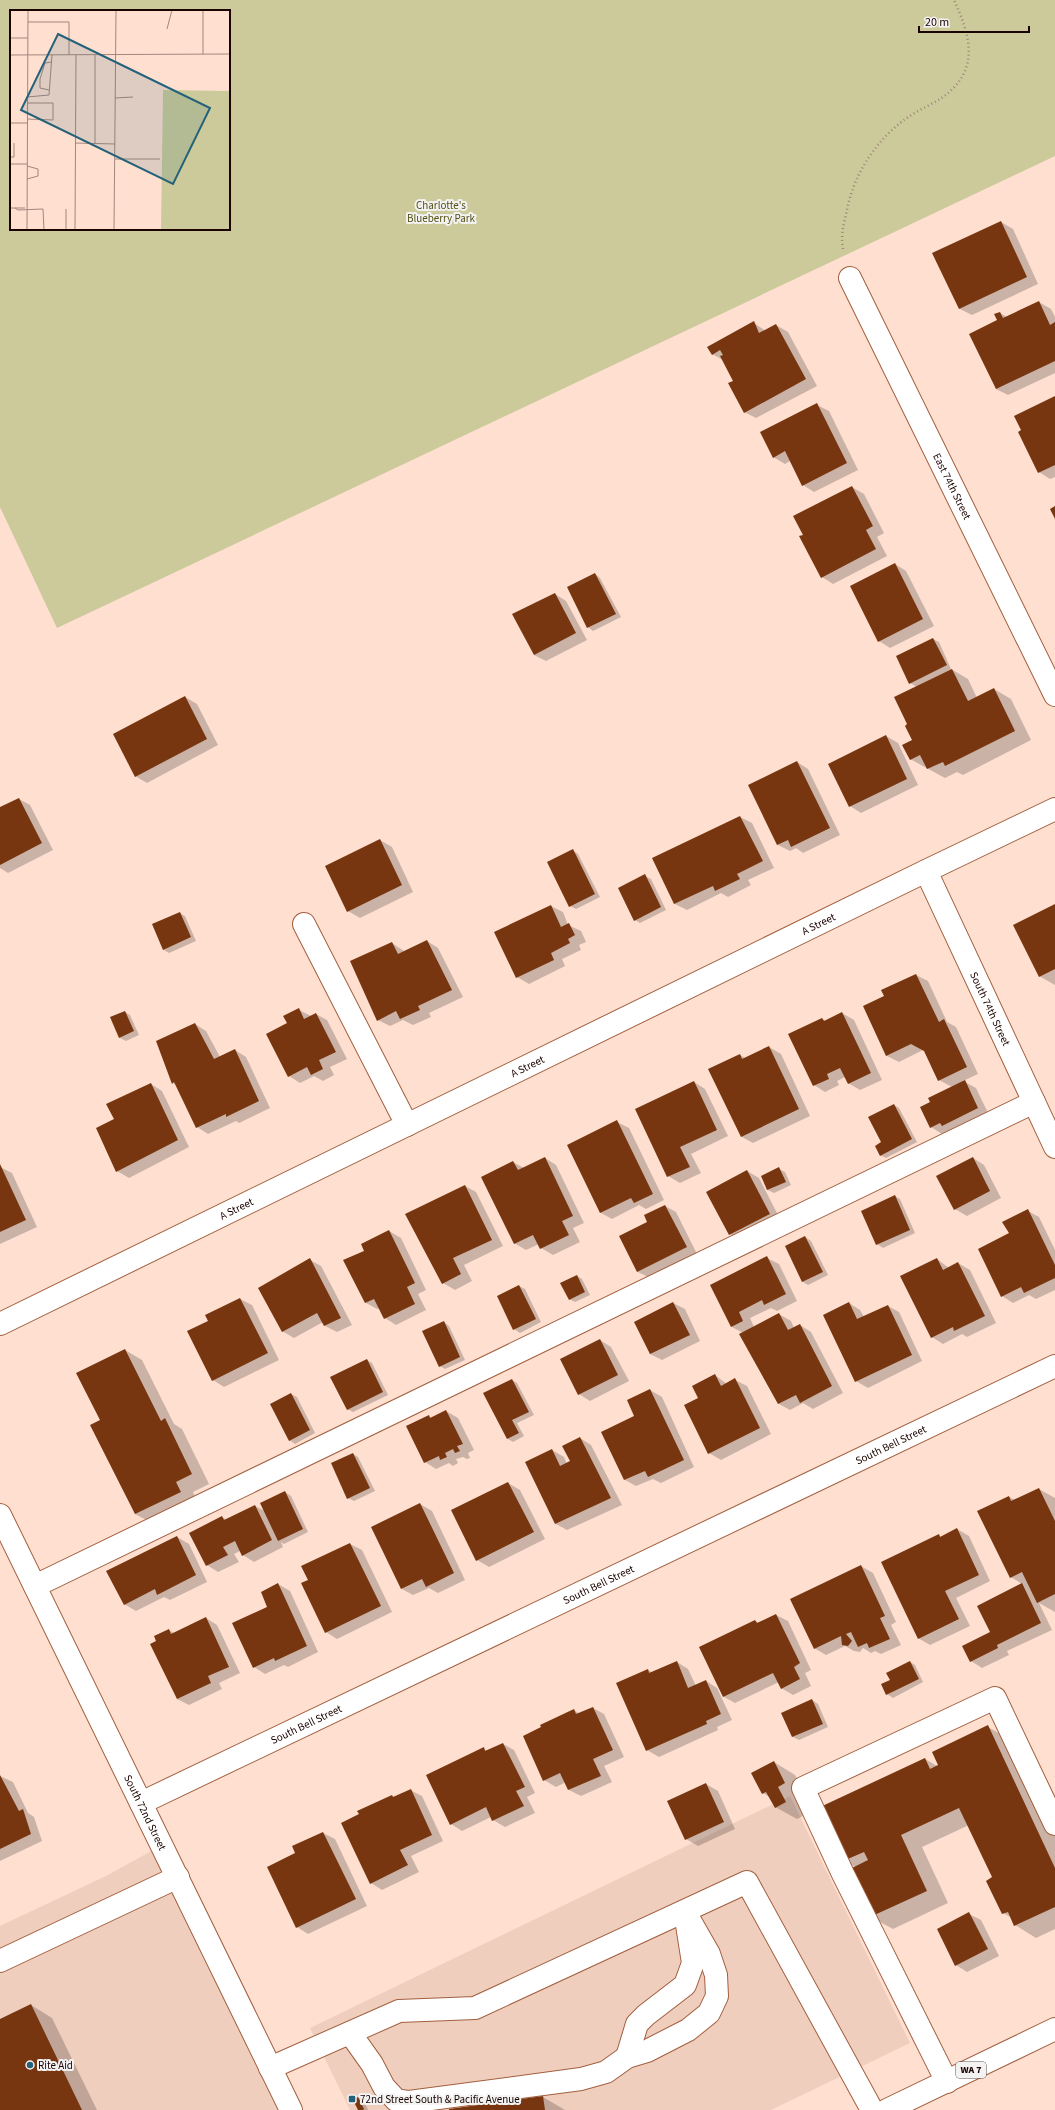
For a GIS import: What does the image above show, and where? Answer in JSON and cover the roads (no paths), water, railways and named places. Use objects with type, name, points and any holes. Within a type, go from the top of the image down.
[{"type":"street","name":"East 74th Street","points":[[850,278],[1055,695]]},
{"type":"street","name":"A Street","points":[[0,1324],[1055,809]]},
{"type":"street","name":"South 74th Street","points":[[926,871],[1055,1147]]},
{"type":"street","points":[[304,924],[407,1125]]},
{"type":"street","points":[[35,1586],[1034,1102]]},
{"type":"street","name":"South Bell Street","points":[[142,1803],[1055,1366]]},
{"type":"street","name":"South 72nd Street","points":[[0,1515],[142,1803],[290,2110]]},
{"type":"street","points":[[947,2082],[843,1874],[804,1788],[995,1698],[1055,1824]]},
{"type":"street","points":[[0,1961],[178,1877]]},
{"type":"street","points":[[270,2068],[400,2011],[475,2008],[747,1882],[872,2110]]},
{"type":"street","points":[[350,2033],[372,2064],[384,2087],[396,2100],[410,2102],[581,2079],[606,2072],[627,2057],[646,2051],[688,2030],[709,2013],[717,1996],[716,1975],[709,1954],[685,1912]]},
{"type":"street","points":[[627,2057],[637,2024],[646,2015],[685,1985],[693,1963],[685,1912]]},
{"type":"street","name":"WA 7","points":[[887,2110],[1055,2029]]},
{"type":"place","name":"Rite Aid","points":[[30,2065]]},
{"type":"place","name":"72nd Street South & Pacific Avenue","points":[[352,2099]]},
{"type":"park label","name":"Charlotte's Blueberry Park","points":[[441,211]]}]
